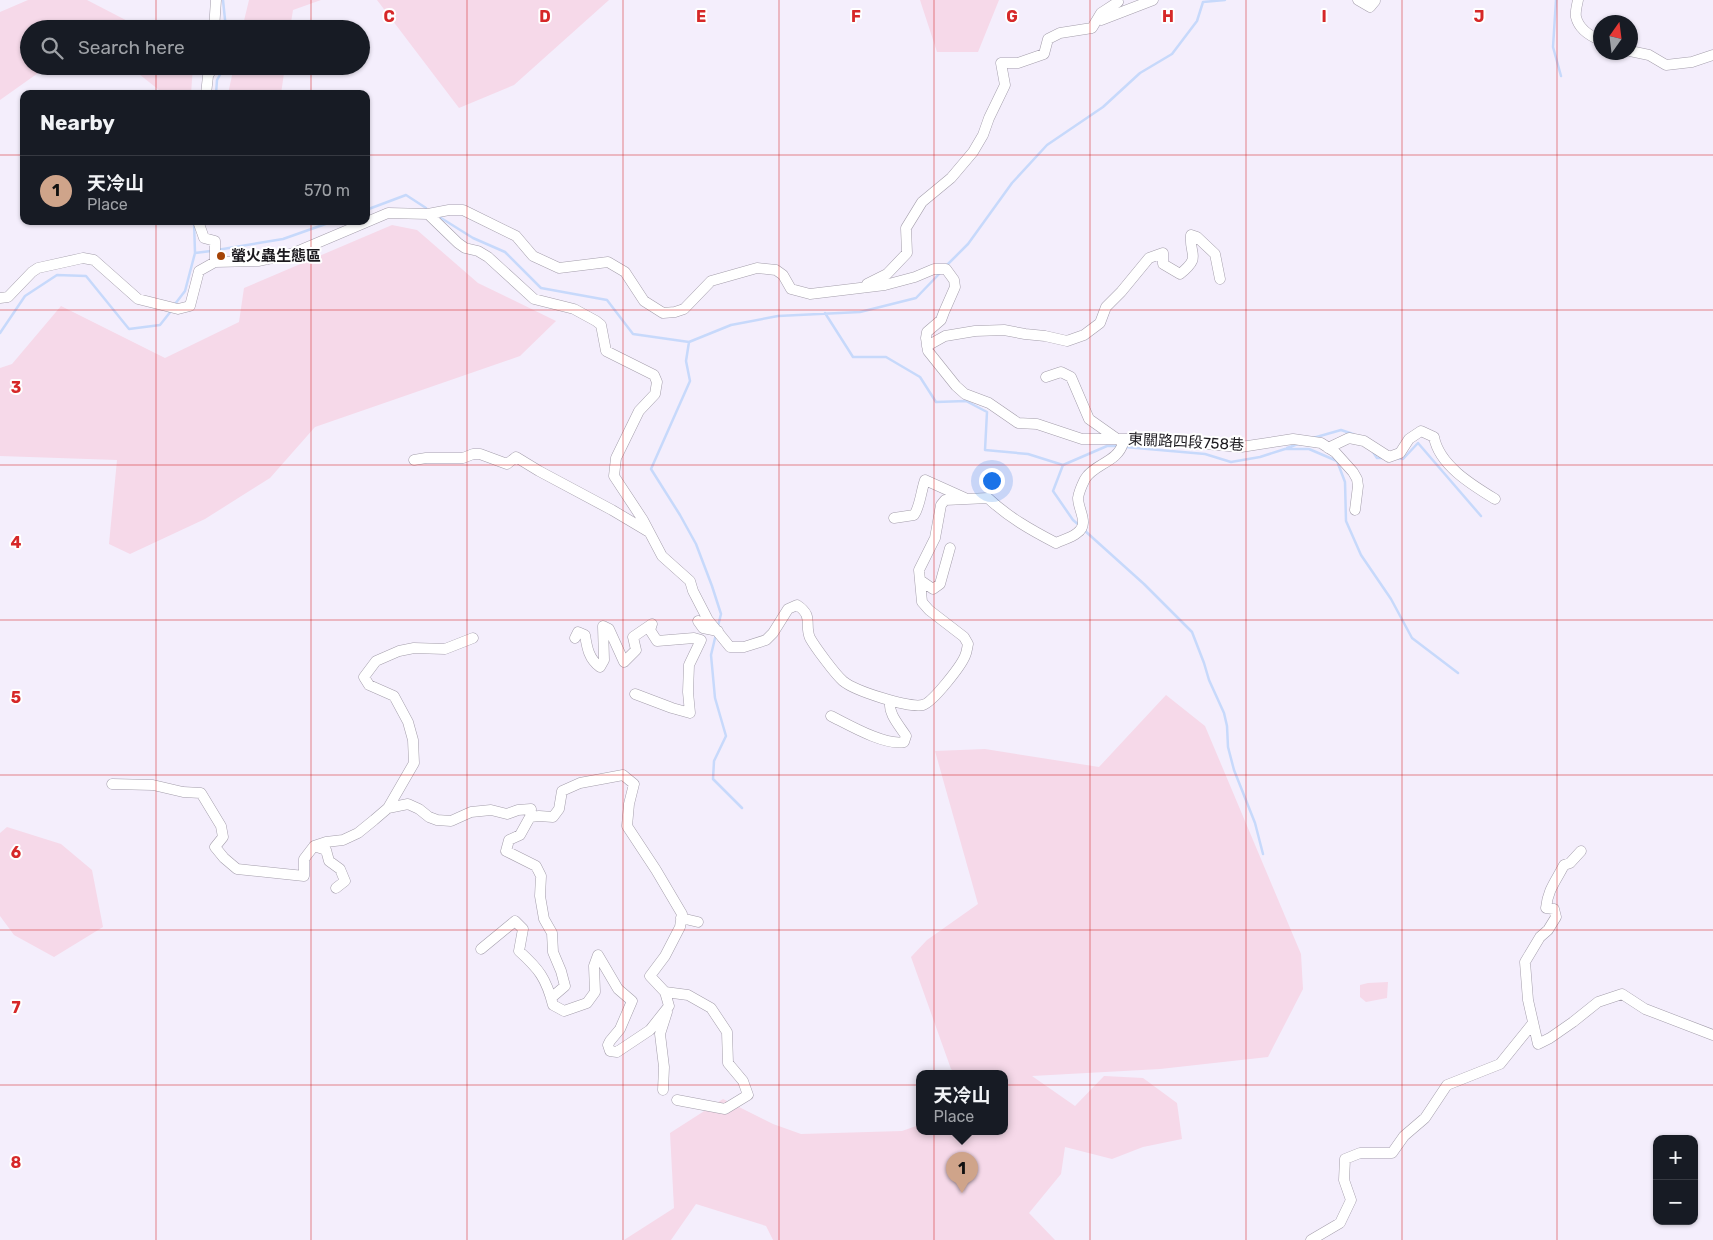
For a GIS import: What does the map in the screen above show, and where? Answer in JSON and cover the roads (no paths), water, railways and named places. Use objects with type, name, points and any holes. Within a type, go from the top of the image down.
[{"type":"street","points":[[215,20],[216,0]]},
{"type":"street","points":[[1092,28],[1101,13],[1118,2],[1117,0]]},
{"type":"street","points":[[860,288],[887,274],[907,253],[906,228],[922,202],[951,178],[973,152],[1005,85],[1001,63],[1018,63],[1044,54],[1048,39],[1060,33],[1092,28],[1103,18],[1153,0]]},
{"type":"street","points":[[1358,0],[1370,7],[1375,1],[1368,0]]},
{"type":"street","points":[[1578,0],[1576,17],[1582,28],[1593,38]]},
{"type":"street","points":[[1638,53],[1649,55],[1666,65],[1692,62],[1713,55]]},
{"type":"street","points":[[206,90],[208,75]]},
{"type":"street","points":[[370,221],[388,213],[428,214],[449,210],[463,210],[516,236],[533,256],[559,268],[608,262],[625,272],[644,302],[663,313],[684,309],[711,281],[756,268],[776,270],[783,275],[791,289],[810,294],[885,285],[941,269],[954,280],[955,287],[941,320],[927,332],[927,346],[945,336],[975,331],[1004,330],[1067,341],[1084,335],[1100,322],[1106,307],[1149,258],[1163,252],[1163,264],[1180,274],[1192,265],[1194,254],[1190,243],[1191,235],[1197,237],[1215,254],[1220,279]]},
{"type":"street","name":"東關路四段758巷","points":[[428,214],[465,248],[488,256],[534,299],[574,309],[596,321],[601,325],[606,351],[654,375],[658,382],[654,394],[639,411],[633,422],[616,458],[614,476],[650,533],[662,556],[690,581],[708,620],[730,647],[744,647],[766,640],[773,633],[788,609],[797,605],[804,610],[808,617],[809,636],[813,643],[843,681],[853,687],[890,701],[913,705],[925,704],[939,693],[965,656],[968,644],[964,637],[929,610],[922,602],[919,570],[935,538],[940,505],[945,500],[988,498],[1001,511],[1056,543],[1078,533],[1082,528],[1084,519],[1079,506],[1078,496],[1086,477],[1121,451],[1123,443],[1089,419],[1071,378],[1062,372],[1046,377]]},
{"type":"street","points":[[199,225],[204,238],[215,241],[215,262]]},
{"type":"street","points":[[0,298],[8,297],[38,268],[84,258],[94,260],[138,299],[178,309],[190,306],[199,271],[215,262],[258,261],[291,254],[360,225]]},
{"type":"street","name":"東關路四段758巷","points":[[927,346],[928,351],[956,386],[965,394],[989,403],[1018,423],[1037,424],[1082,439],[1118,438],[1240,447],[1294,439],[1321,443],[1335,452],[1357,479],[1355,510]]},
{"type":"street","points":[[1328,448],[1349,438],[1364,441],[1389,457],[1400,453],[1409,439],[1421,431],[1434,436],[1436,446],[1463,478],[1495,499]]},
{"type":"street","points":[[414,460],[426,458],[463,458],[473,454],[480,454],[506,464],[516,457],[650,533]]},
{"type":"street","points":[[894,518],[914,515],[918,509],[920,494],[925,480],[968,499]]},
{"type":"street","points":[[920,580],[933,589],[940,584],[950,548]]},
{"type":"street","points":[[698,621],[703,628],[718,631]]},
{"type":"street","points":[[575,638],[578,632],[585,635],[588,653],[594,663],[600,667],[604,660],[603,626],[609,629],[624,662],[636,650],[633,637],[652,624],[650,630],[657,642],[694,638],[701,640]]},
{"type":"street","points":[[635,694],[690,713],[688,692],[689,665],[701,640],[718,631]]},
{"type":"street","points":[[112,784],[154,785],[183,792],[201,793],[221,826],[223,837],[215,848],[237,869],[304,876],[304,859],[314,846],[343,840],[358,833],[388,808],[414,763],[413,740],[408,722],[394,696],[369,685],[364,677],[376,661],[399,651],[414,648],[445,649],[473,638]]},
{"type":"street","points":[[831,716],[880,739],[898,743],[904,742],[906,736],[893,717],[889,707],[890,701]]},
{"type":"street","points":[[530,818],[539,816],[553,817],[560,809],[562,791],[571,787],[600,778],[623,775],[634,784],[626,826],[656,870],[682,914],[680,927],[666,956],[650,976],[665,992],[669,1006],[660,1034],[664,1067],[663,1090]]},
{"type":"street","points":[[388,808],[408,804],[419,808],[429,817],[437,820],[451,821],[471,812],[491,810],[507,814],[518,810],[531,809],[530,818],[520,835],[509,840],[506,851],[536,866],[541,876],[540,896],[544,919],[552,933],[553,952],[561,970],[565,986],[551,998]]},
{"type":"street","points":[[314,846],[326,850],[329,861],[340,869],[345,882],[336,888]]},
{"type":"street","points":[[1581,851],[1570,863],[1564,865],[1557,880],[1550,889],[1546,908],[1554,909],[1556,917],[1548,930],[1540,937],[1525,962],[1528,1000],[1538,1044],[1574,1022],[1598,1002],[1622,994],[1645,1009],[1713,1035]]},
{"type":"street","points":[[681,918],[698,922]]},
{"type":"street","points":[[481,949],[515,921],[523,930],[519,951],[537,968],[548,986],[553,1005],[564,1011],[587,1002],[595,992],[594,966],[598,955],[618,989],[632,1001],[620,1029],[608,1045],[610,1050],[617,1052],[650,1030],[669,1006]]},
{"type":"street","points":[[665,992],[688,995],[711,1008],[727,1032],[728,1063],[743,1081],[748,1095],[725,1109],[677,1100]]},
{"type":"street","points":[[1311,1240],[1340,1223],[1351,1200],[1344,1180],[1345,1159],[1360,1153],[1392,1153],[1404,1136],[1425,1118],[1447,1085],[1500,1064],[1533,1023]]},
{"type":"waterway","points":[[223,0],[225,20]]},
{"type":"waterway","points":[[946,266],[968,244],[1012,183],[1047,145],[1103,107],[1140,73],[1172,54],[1197,21],[1203,2],[1225,0]]},
{"type":"waterway","points":[[1556,0],[1553,47],[1561,76]]},
{"type":"waterway","points":[[216,90],[217,80],[220,75]]},
{"type":"waterway","points":[[370,208],[406,195],[426,208]]},
{"type":"waterway","points":[[441,218],[473,238],[505,252],[541,288],[607,300],[633,334],[689,342],[731,325],[778,316],[860,312],[916,298],[941,272]]},
{"type":"waterway","points":[[194,225],[195,253]]},
{"type":"waterway","points":[[217,250],[283,239],[323,225]]},
{"type":"waterway","points":[[175,304],[185,291],[195,253],[211,251]]},
{"type":"waterway","points":[[0,333],[25,296],[57,275],[86,276],[129,329],[160,325],[171,311]]},
{"type":"waterway","points":[[825,313],[853,357],[886,357],[920,377],[936,402],[966,401],[987,412],[985,450],[1028,454],[1063,465],[1053,491],[1073,520],[1080,526]]},
{"type":"waterway","points":[[689,342],[686,361],[690,381],[651,469],[696,544],[721,614],[718,626]]},
{"type":"waterway","points":[[1313,438],[1341,430],[1353,434]]},
{"type":"waterway","points":[[1397,458],[1403,459],[1418,443],[1481,516]]},
{"type":"waterway","points":[[1287,448],[1298,444]]},
{"type":"waterway","points":[[1063,465],[1107,446],[1117,446]]},
{"type":"waterway","points":[[1125,447],[1205,454],[1231,462],[1260,457],[1285,449],[1309,449],[1337,461],[1345,482],[1346,521],[1361,555],[1391,599],[1412,638],[1458,673]]},
{"type":"waterway","points":[[1373,452],[1377,458],[1384,458]]},
{"type":"waterway","points":[[1084,530],[1144,584],[1192,632],[1209,680],[1224,713],[1228,747],[1234,770],[1255,823],[1263,854]]},
{"type":"waterway","points":[[716,634],[711,655],[715,698],[726,736],[714,761],[713,779],[742,808]]},
{"type":"place","name":"螢火蟲生態區","points":[[221,256]]},
{"type":"place","name":"天冷山","points":[[962,1193]]}]
